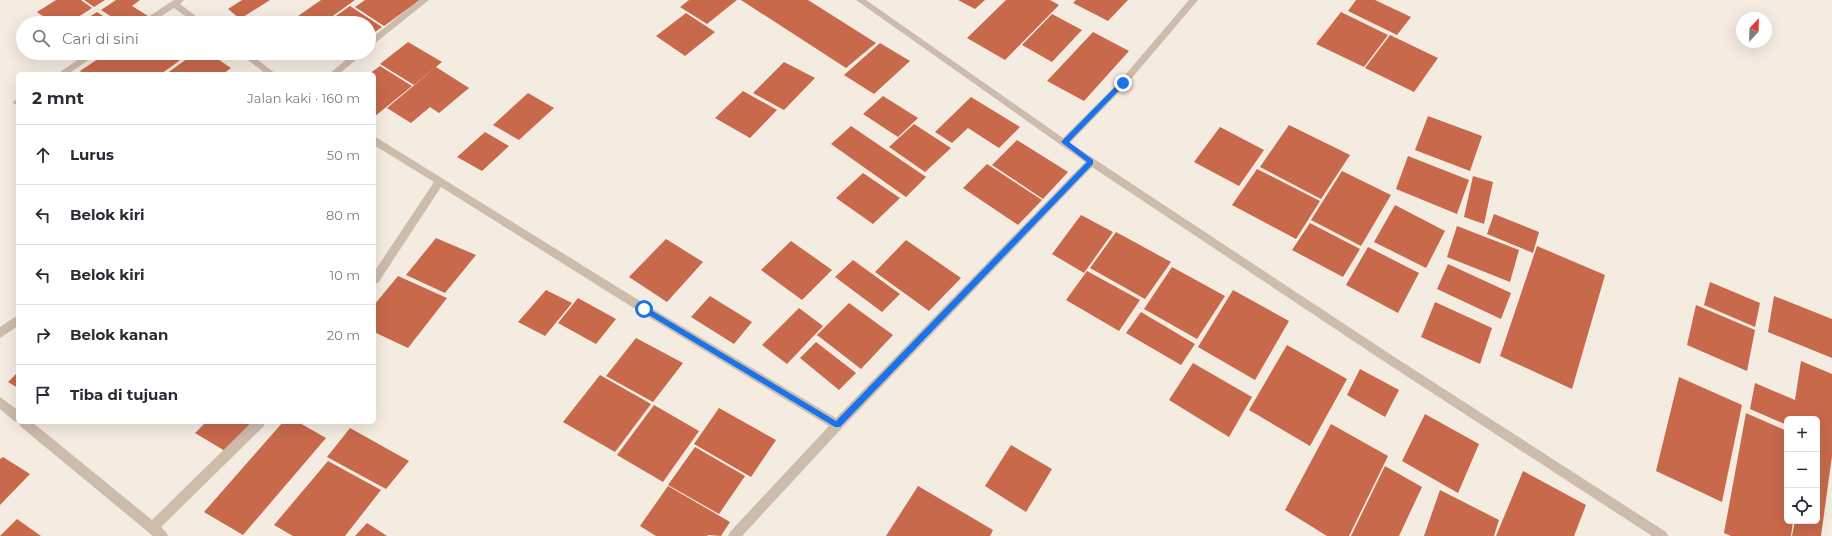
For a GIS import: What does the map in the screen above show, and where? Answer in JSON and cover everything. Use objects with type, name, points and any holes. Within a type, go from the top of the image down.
[{"type":"street","points":[[376,39],[425,0]]},
{"type":"street","points":[[860,0],[1091,162],[1392,361],[1662,536]]},
{"type":"street","points":[[1064,142],[1123,83],[1194,0]]},
{"type":"street","points":[[154,16],[177,2],[193,16]]},
{"type":"street","points":[[64,72],[84,60]]},
{"type":"street","points":[[253,60],[269,72]]},
{"type":"street","points":[[336,72],[351,60]]},
{"type":"street","points":[[376,141],[644,309],[837,425]]},
{"type":"street","points":[[734,536],[837,425],[1091,162]]},
{"type":"street","points":[[376,277],[440,181]]},
{"type":"street","points":[[0,334],[16,322]]},
{"type":"street","points":[[0,402],[16,415]]},
{"type":"street","points":[[26,424],[162,536]]},
{"type":"street","points":[[152,528],[258,424]]},
{"type":"building","points":[[56,0],[81,0],[92,8],[80,16],[42,16],[37,12]]},
{"type":"building","points":[[84,0],[105,0],[94,7]]},
{"type":"building","points":[[116,0],[140,0],[132,6],[148,16],[110,16],[101,10]]},
{"type":"building","points":[[242,0],[270,0],[245,16],[236,16],[228,9]]},
{"type":"building","points":[[321,0],[355,0],[333,16],[298,16]]},
{"type":"building","points":[[365,0],[420,0],[384,26],[376,21],[376,16],[369,16],[355,7]]},
{"type":"building","points":[[689,0],[737,0],[707,24],[680,7]]},
{"type":"building","points":[[741,0],[808,0],[876,43],[846,68]]},
{"type":"building","points":[[958,0],[985,0],[975,9]]},
{"type":"building","points":[[1006,0],[1050,0],[1059,5],[1005,60],[967,38]]},
{"type":"building","points":[[1076,0],[1128,0],[1108,21],[1073,3]]},
{"type":"building","points":[[1356,0],[1375,0],[1411,17],[1397,35],[1348,11]]},
{"type":"building","points":[[350,6],[365,16],[336,16]]},
{"type":"building","points":[[97,12],[103,16],[91,16]]},
{"type":"building","points":[[1341,12],[1388,35],[1364,67],[1316,44]]},
{"type":"building","points":[[686,13],[715,32],[685,56],[656,36]]},
{"type":"building","points":[[1052,14],[1082,30],[1052,62],[1022,45]]},
{"type":"building","points":[[376,23],[382,27],[376,31]]},
{"type":"building","points":[[1093,32],[1129,51],[1084,101],[1047,81]]},
{"type":"building","points":[[1390,35],[1438,58],[1414,92],[1365,68]]},
{"type":"building","points":[[408,42],[442,62],[414,85],[380,64]]},
{"type":"building","points":[[880,43],[910,61],[874,94],[844,75]]},
{"type":"building","points":[[96,60],[180,60],[164,72],[80,71]]},
{"type":"building","points":[[185,60],[219,60],[231,68],[226,72],[169,72]]},
{"type":"building","points":[[784,62],[815,78],[784,110],[753,93]]},
{"type":"building","points":[[380,66],[412,86],[376,115],[376,72],[372,72]]},
{"type":"building","points":[[436,67],[469,88],[439,113],[430,107],[411,123],[387,108]]},
{"type":"building","points":[[743,91],[777,110],[750,138],[715,118]]},
{"type":"building","points":[[528,93],[554,108],[519,140],[493,125]]},
{"type":"building","points":[[883,96],[918,118],[898,137],[863,114]]},
{"type":"building","points":[[971,97],[1020,127],[999,148],[968,128],[952,143],[935,132]]},
{"type":"building","points":[[1428,116],[1482,136],[1470,171],[1415,150]]},
{"type":"building","points":[[914,124],[951,148],[925,172],[889,147]]},
{"type":"building","points":[[1289,125],[1350,155],[1321,199],[1260,167]]},
{"type":"building","points":[[851,126],[926,177],[906,197],[831,144]]},
{"type":"building","points":[[1220,127],[1264,150],[1239,186],[1194,162]]},
{"type":"building","points":[[485,132],[509,146],[482,171],[457,157]]},
{"type":"building","points":[[1017,140],[1068,172],[1043,199],[992,165]]},
{"type":"building","points":[[1408,156],[1469,180],[1457,214],[1396,189]]},
{"type":"building","points":[[987,164],[1042,200],[1018,225],[963,188]]},
{"type":"building","points":[[1257,169],[1320,201],[1296,239],[1232,205]]},
{"type":"building","points":[[1342,171],[1391,195],[1361,246],[1311,220]]},
{"type":"building","points":[[863,173],[900,198],[873,224],[836,198]]},
{"type":"building","points":[[1473,176],[1493,182],[1484,224],[1464,217]]},
{"type":"building","points":[[1395,205],[1445,231],[1426,268],[1374,242]]},
{"type":"building","points":[[1494,214],[1539,232],[1533,253],[1487,234]]},
{"type":"building","points":[[1081,215],[1113,232],[1084,273],[1052,254]]},
{"type":"building","points":[[1310,223],[1360,249],[1343,277],[1292,250]]},
{"type":"building","points":[[1457,226],[1519,250],[1510,282],[1447,257]]},
{"type":"building","points":[[1116,232],[1171,262],[1145,299],[1090,268]]},
{"type":"building","points":[[436,238],[476,255],[445,293],[406,275]]},
{"type":"building","points":[[666,239],[703,262],[667,302],[629,277]]},
{"type":"building","points":[[906,240],[961,278],[929,311],[875,272]]},
{"type":"building","points":[[791,241],[832,270],[802,300],[761,270]]},
{"type":"building","points":[[1537,246],[1605,275],[1572,389],[1500,356]]},
{"type":"building","points":[[1368,247],[1419,273],[1398,313],[1346,285]]},
{"type":"building","points":[[853,260],[900,294],[882,312],[835,277]]},
{"type":"building","points":[[1448,264],[1511,293],[1501,319],[1437,289]]},
{"type":"building","points":[[1172,267],[1225,296],[1197,339],[1144,309]]},
{"type":"building","points":[[1087,271],[1140,300],[1119,331],[1066,300]]},
{"type":"building","points":[[398,276],[447,298],[408,348],[376,333],[376,303]]},
{"type":"building","points":[[1710,282],[1760,303],[1755,327],[1704,305]]},
{"type":"building","points":[[546,290],[572,303],[545,336],[518,322]]},
{"type":"building","points":[[1233,290],[1289,321],[1255,380],[1198,347]]},
{"type":"building","points":[[710,296],[752,322],[734,344],[691,317]]},
{"type":"building","points":[[1774,296],[1832,319],[1832,358],[1768,332]]},
{"type":"building","points":[[578,298],[616,319],[596,344],[558,323]]},
{"type":"building","points":[[1435,302],[1492,328],[1480,364],[1421,337]]},
{"type":"building","points":[[849,303],[893,335],[861,369],[817,335]]},
{"type":"building","points":[[1696,305],[1755,330],[1747,371],[1687,345]]},
{"type":"building","points":[[799,308],[823,326],[787,364],[762,345]]},
{"type":"building","points":[[1141,312],[1195,344],[1181,365],[1126,333]]},
{"type":"building","points":[[636,338],[683,363],[653,402],[606,376]]},
{"type":"building","points":[[816,342],[856,373],[839,390],[800,358]]},
{"type":"building","points":[[1287,345],[1347,379],[1310,446],[1249,410]]},
{"type":"building","points":[[1801,361],[1832,374],[1832,456],[1821,536],[1792,536],[1794,524],[1820,524],[1820,416],[1784,416],[1784,424],[1750,409],[1755,383],[1795,400]]},
{"type":"building","points":[[1193,363],[1252,397],[1229,437],[1169,400]]},
{"type":"building","points":[[1360,369],[1399,390],[1385,417],[1347,395]]},
{"type":"building","points":[[16,374],[16,387],[8,382]]},
{"type":"building","points":[[600,375],[651,404],[615,452],[563,422]]},
{"type":"building","points":[[1679,377],[1742,405],[1722,502],[1656,471]]},
{"type":"building","points":[[654,405],[699,431],[663,482],[617,455]]},
{"type":"building","points":[[719,408],[776,440],[751,477],[694,444]]},
{"type":"building","points":[[1746,413],[1784,430],[1784,524],[1793,524],[1791,536],[1731,536],[1724,533]]},
{"type":"building","points":[[1425,414],[1479,444],[1458,493],[1402,461]]},
{"type":"building","points":[[204,424],[250,424],[225,451],[195,433]]},
{"type":"building","points":[[281,424],[302,424],[326,438],[243,535],[204,512]]},
{"type":"building","points":[[1331,424],[1388,456],[1349,536],[1327,536],[1285,510]]},
{"type":"building","points":[[350,428],[409,461],[386,489],[327,457]]},
{"type":"building","points":[[1011,445],[1052,469],[1026,512],[985,486]]},
{"type":"building","points":[[695,447],[745,476],[719,514],[668,485]]},
{"type":"building","points":[[3,457],[30,474],[0,505],[0,459]]},
{"type":"building","points":[[328,461],[381,490],[345,536],[293,536],[274,525]]},
{"type":"building","points":[[1385,466],[1422,487],[1399,536],[1351,536]]},
{"type":"building","points":[[1523,471],[1586,505],[1574,536],[1496,536]]},
{"type":"building","points":[[668,486],[730,522],[721,536],[656,536],[640,526]]},
{"type":"building","points":[[918,486],[993,530],[990,536],[886,536]]},
{"type":"building","points":[[1440,490],[1499,520],[1494,536],[1424,536]]},
{"type":"building","points":[[17,519],[41,536],[0,536]]},
{"type":"building","points":[[367,523],[387,536],[355,536]]},
{"type":"route","points":[[644,309],[837,425],[1091,162],[1064,142],[1123,83]]}]
